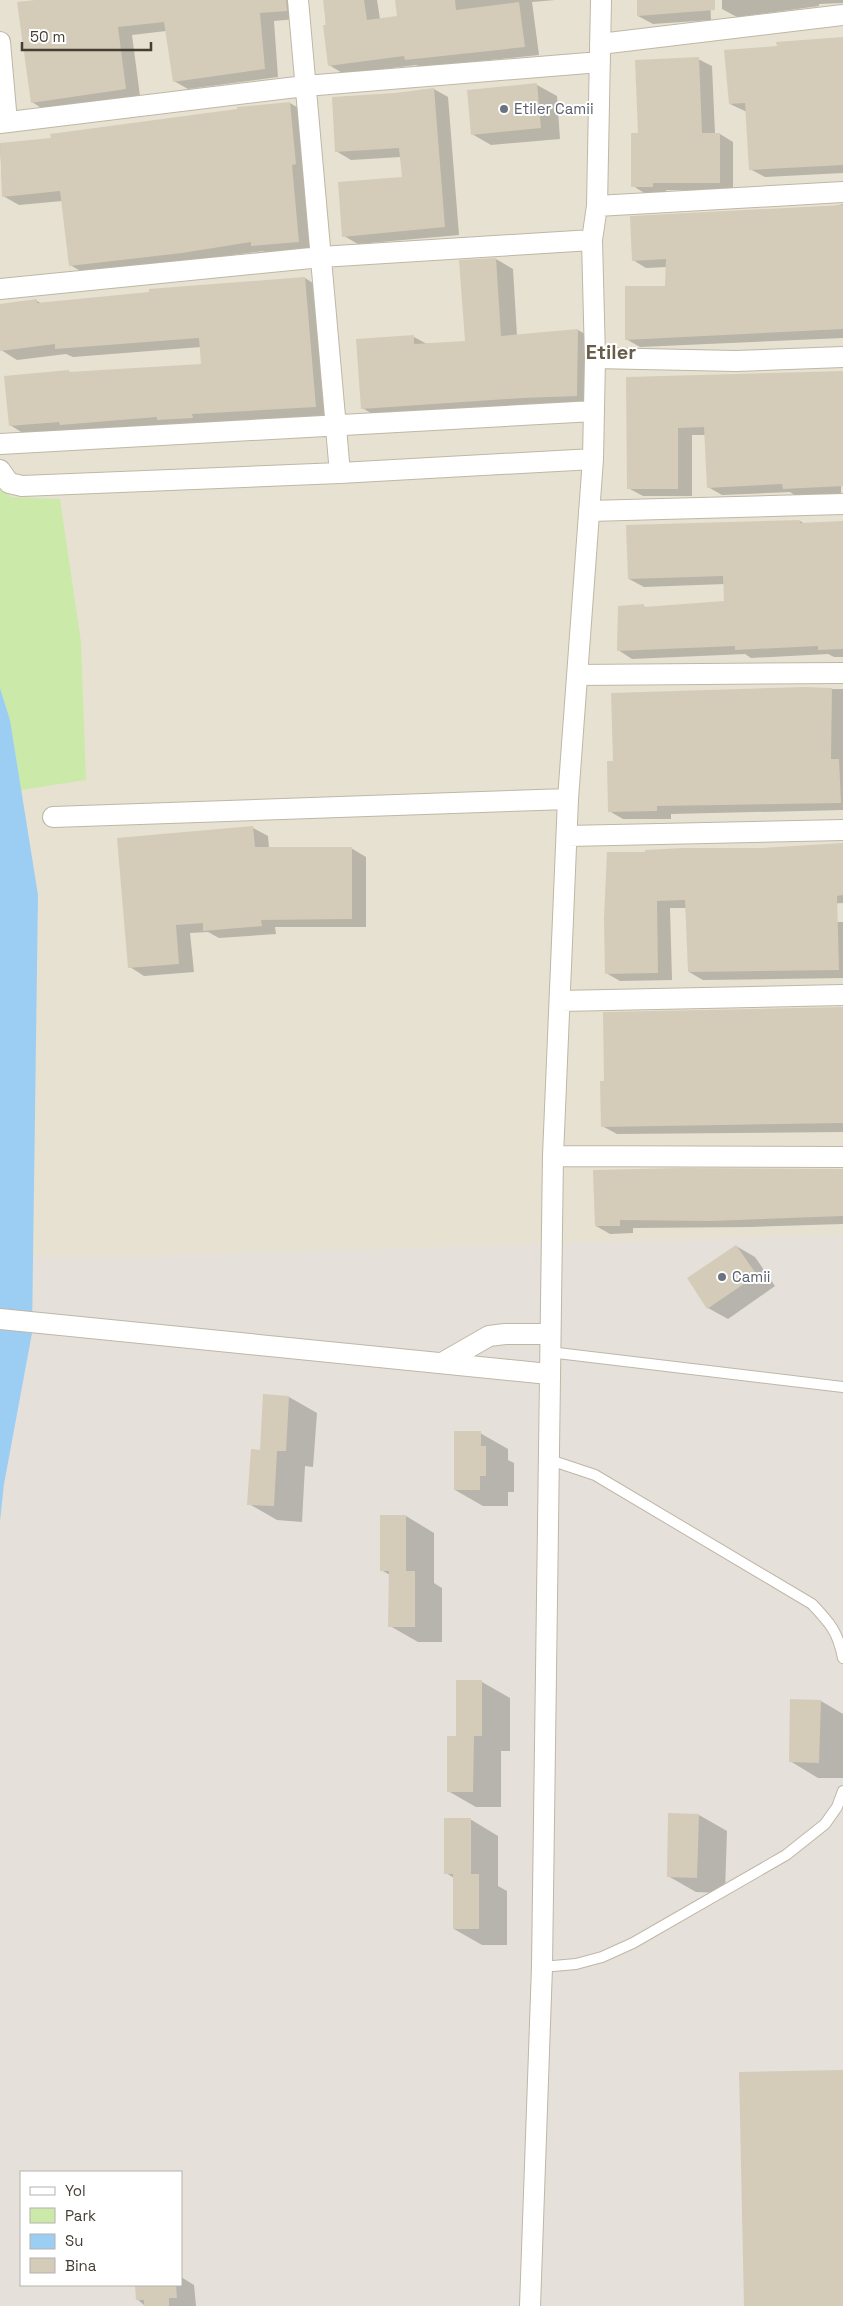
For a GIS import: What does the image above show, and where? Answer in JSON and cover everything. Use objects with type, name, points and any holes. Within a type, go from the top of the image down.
[{"type":"street","points":[[298,0],[340,473]]},
{"type":"street","points":[[530,2306],[542,1967],[553,1156],[568,799],[593,458],[595,358],[592,240],[597,206],[601,0]]},
{"type":"street","points":[[0,42],[3,122],[600,53],[843,15]]},
{"type":"street","points":[[597,206],[843,192]]},
{"type":"street","points":[[0,289],[321,257],[592,240]]},
{"type":"street","points":[[595,358],[736,361],[843,357]]},
{"type":"street","points":[[0,444],[594,411]]},
{"type":"street","points":[[0,470],[9,483],[22,486],[340,473],[593,458]]},
{"type":"street","points":[[589,511],[843,504]]},
{"type":"street","points":[[577,675],[843,674]]},
{"type":"street","points":[[53,817],[568,799]]},
{"type":"street","points":[[567,836],[843,830]]},
{"type":"street","points":[[560,1001],[843,994]]},
{"type":"street","points":[[553,1156],[843,1157]]},
{"type":"street","points":[[0,1319],[549,1374]]},
{"type":"street","points":[[442,1363],[490,1336],[505,1334],[550,1343]]},
{"type":"lane","points":[[550,1343],[843,1387]]},
{"type":"lane","points":[[550,1460],[595,1475],[812,1604],[831,1624],[840,1641],[843,1658]]},
{"type":"lane","points":[[542,1967],[576,1964],[610,1954],[633,1943],[786,1854],[825,1824],[837,1807],[843,1791]]},
{"type":"shaded area","points":[[0,0],[843,0],[843,2306],[0,2306]]},
{"type":"shaded area","points":[[843,1235],[843,2306],[0,2306],[0,1257],[106,1257]]},
{"type":"green space","points":[[0,486],[11,497],[60,499],[81,642],[86,780],[21,790],[10,720],[0,688]]},
{"type":"water","points":[[0,688],[10,720],[38,895],[32,1333],[4,1484],[0,1521]]},
{"type":"building","points":[[35,0],[286,0],[287,11],[260,13],[265,69],[173,82],[164,22],[118,27],[126,89],[31,103],[17,2]]},
{"type":"building","points":[[323,0],[364,0],[367,20],[397,16],[395,0],[455,0],[456,10],[519,2],[525,47],[405,60],[404,56],[328,66],[323,25],[326,25]]},
{"type":"building","points":[[637,0],[715,0],[715,10],[637,16]]},
{"type":"building","points":[[843,37],[843,165],[749,170],[745,103],[729,104],[724,50],[777,46],[776,42]]},
{"type":"building","points":[[699,57],[702,133],[720,133],[720,183],[653,183],[653,187],[631,187],[631,133],[638,133],[635,60]]},
{"type":"building","name":"Etiler Camii","points":[[537,83],[541,128],[471,135],[467,90]]},
{"type":"building","points":[[434,88],[445,227],[342,237],[338,182],[402,177],[399,148],[335,152],[332,97],[395,93]]},
{"type":"building","points":[[290,102],[296,164],[292,165],[299,242],[251,246],[251,242],[182,253],[69,266],[60,191],[2,197],[0,143],[51,138],[50,134],[237,109],[237,107]]},
{"type":"building","points":[[843,205],[843,329],[625,340],[625,286],[665,286],[666,259],[632,261],[630,216]]},
{"type":"building","points":[[496,258],[501,336],[578,329],[577,396],[361,409],[356,339],[414,335],[414,344],[465,341],[459,260]]},
{"type":"building","points":[[305,277],[316,407],[192,414],[193,418],[157,420],[157,417],[60,425],[59,422],[9,426],[4,376],[69,370],[69,372],[201,364],[199,338],[55,349],[55,344],[0,351],[0,304],[37,299],[37,303],[149,292],[149,289]]},
{"type":"building","points":[[843,371],[843,486],[783,489],[782,484],[707,488],[704,427],[678,428],[678,489],[627,489],[626,377]]},
{"type":"building","points":[[800,520],[800,523],[843,521],[843,649],[818,650],[818,646],[735,650],[735,646],[617,651],[618,606],[644,604],[644,607],[724,601],[723,576],[628,579],[626,525]]},
{"type":"building","points":[[804,687],[832,688],[831,759],[839,759],[841,803],[657,806],[657,811],[608,812],[607,761],[613,761],[611,693]]},
{"type":"building","points":[[253,826],[255,847],[352,847],[352,919],[261,920],[262,926],[203,931],[203,923],[176,925],[179,964],[128,968],[117,838]]},
{"type":"building","points":[[843,843],[843,895],[837,896],[839,970],[688,972],[685,900],[657,901],[658,973],[605,974],[604,919],[607,852],[645,852],[645,850],[684,848],[762,848]]},
{"type":"building","points":[[843,1007],[843,1123],[601,1127],[600,1081],[604,1081],[603,1012]]},
{"type":"building","points":[[682,1168],[843,1169],[843,1216],[711,1221],[620,1220],[620,1226],[595,1226],[593,1170]]},
{"type":"building","name":"Camii","points":[[736,1245],[757,1275],[707,1309],[687,1278]]},
{"type":"building","points":[[263,1394],[289,1396],[286,1451],[277,1451],[274,1506],[247,1505],[251,1449],[260,1450]]},
{"type":"building","points":[[454,1431],[481,1431],[481,1446],[486,1446],[486,1476],[480,1476],[480,1490],[454,1490]]},
{"type":"building","points":[[380,1515],[406,1515],[406,1571],[415,1571],[415,1627],[388,1627],[389,1571],[380,1571]]},
{"type":"building","points":[[456,1680],[482,1680],[482,1736],[474,1736],[473,1792],[447,1792],[447,1736],[456,1736]]},
{"type":"building","points":[[790,1699],[821,1700],[819,1763],[789,1762]]},
{"type":"building","points":[[668,1813],[699,1814],[697,1878],[667,1877]]},
{"type":"building","points":[[444,1818],[471,1818],[471,1874],[479,1874],[479,1929],[453,1929],[453,1874],[444,1874]]},
{"type":"building","points":[[843,2070],[843,2306],[744,2306],[739,2072]]},
{"type":"building","points":[[135,2286],[176,2286],[177,2298],[169,2298],[169,2306],[144,2306],[144,2300],[136,2300]]},
{"type":"place","name":"Etiler Camii","points":[[504,109]]},
{"type":"place","name":"Camii","points":[[722,1277]]},
{"type":"district","name":"Etiler","points":[[611,352]]}]
